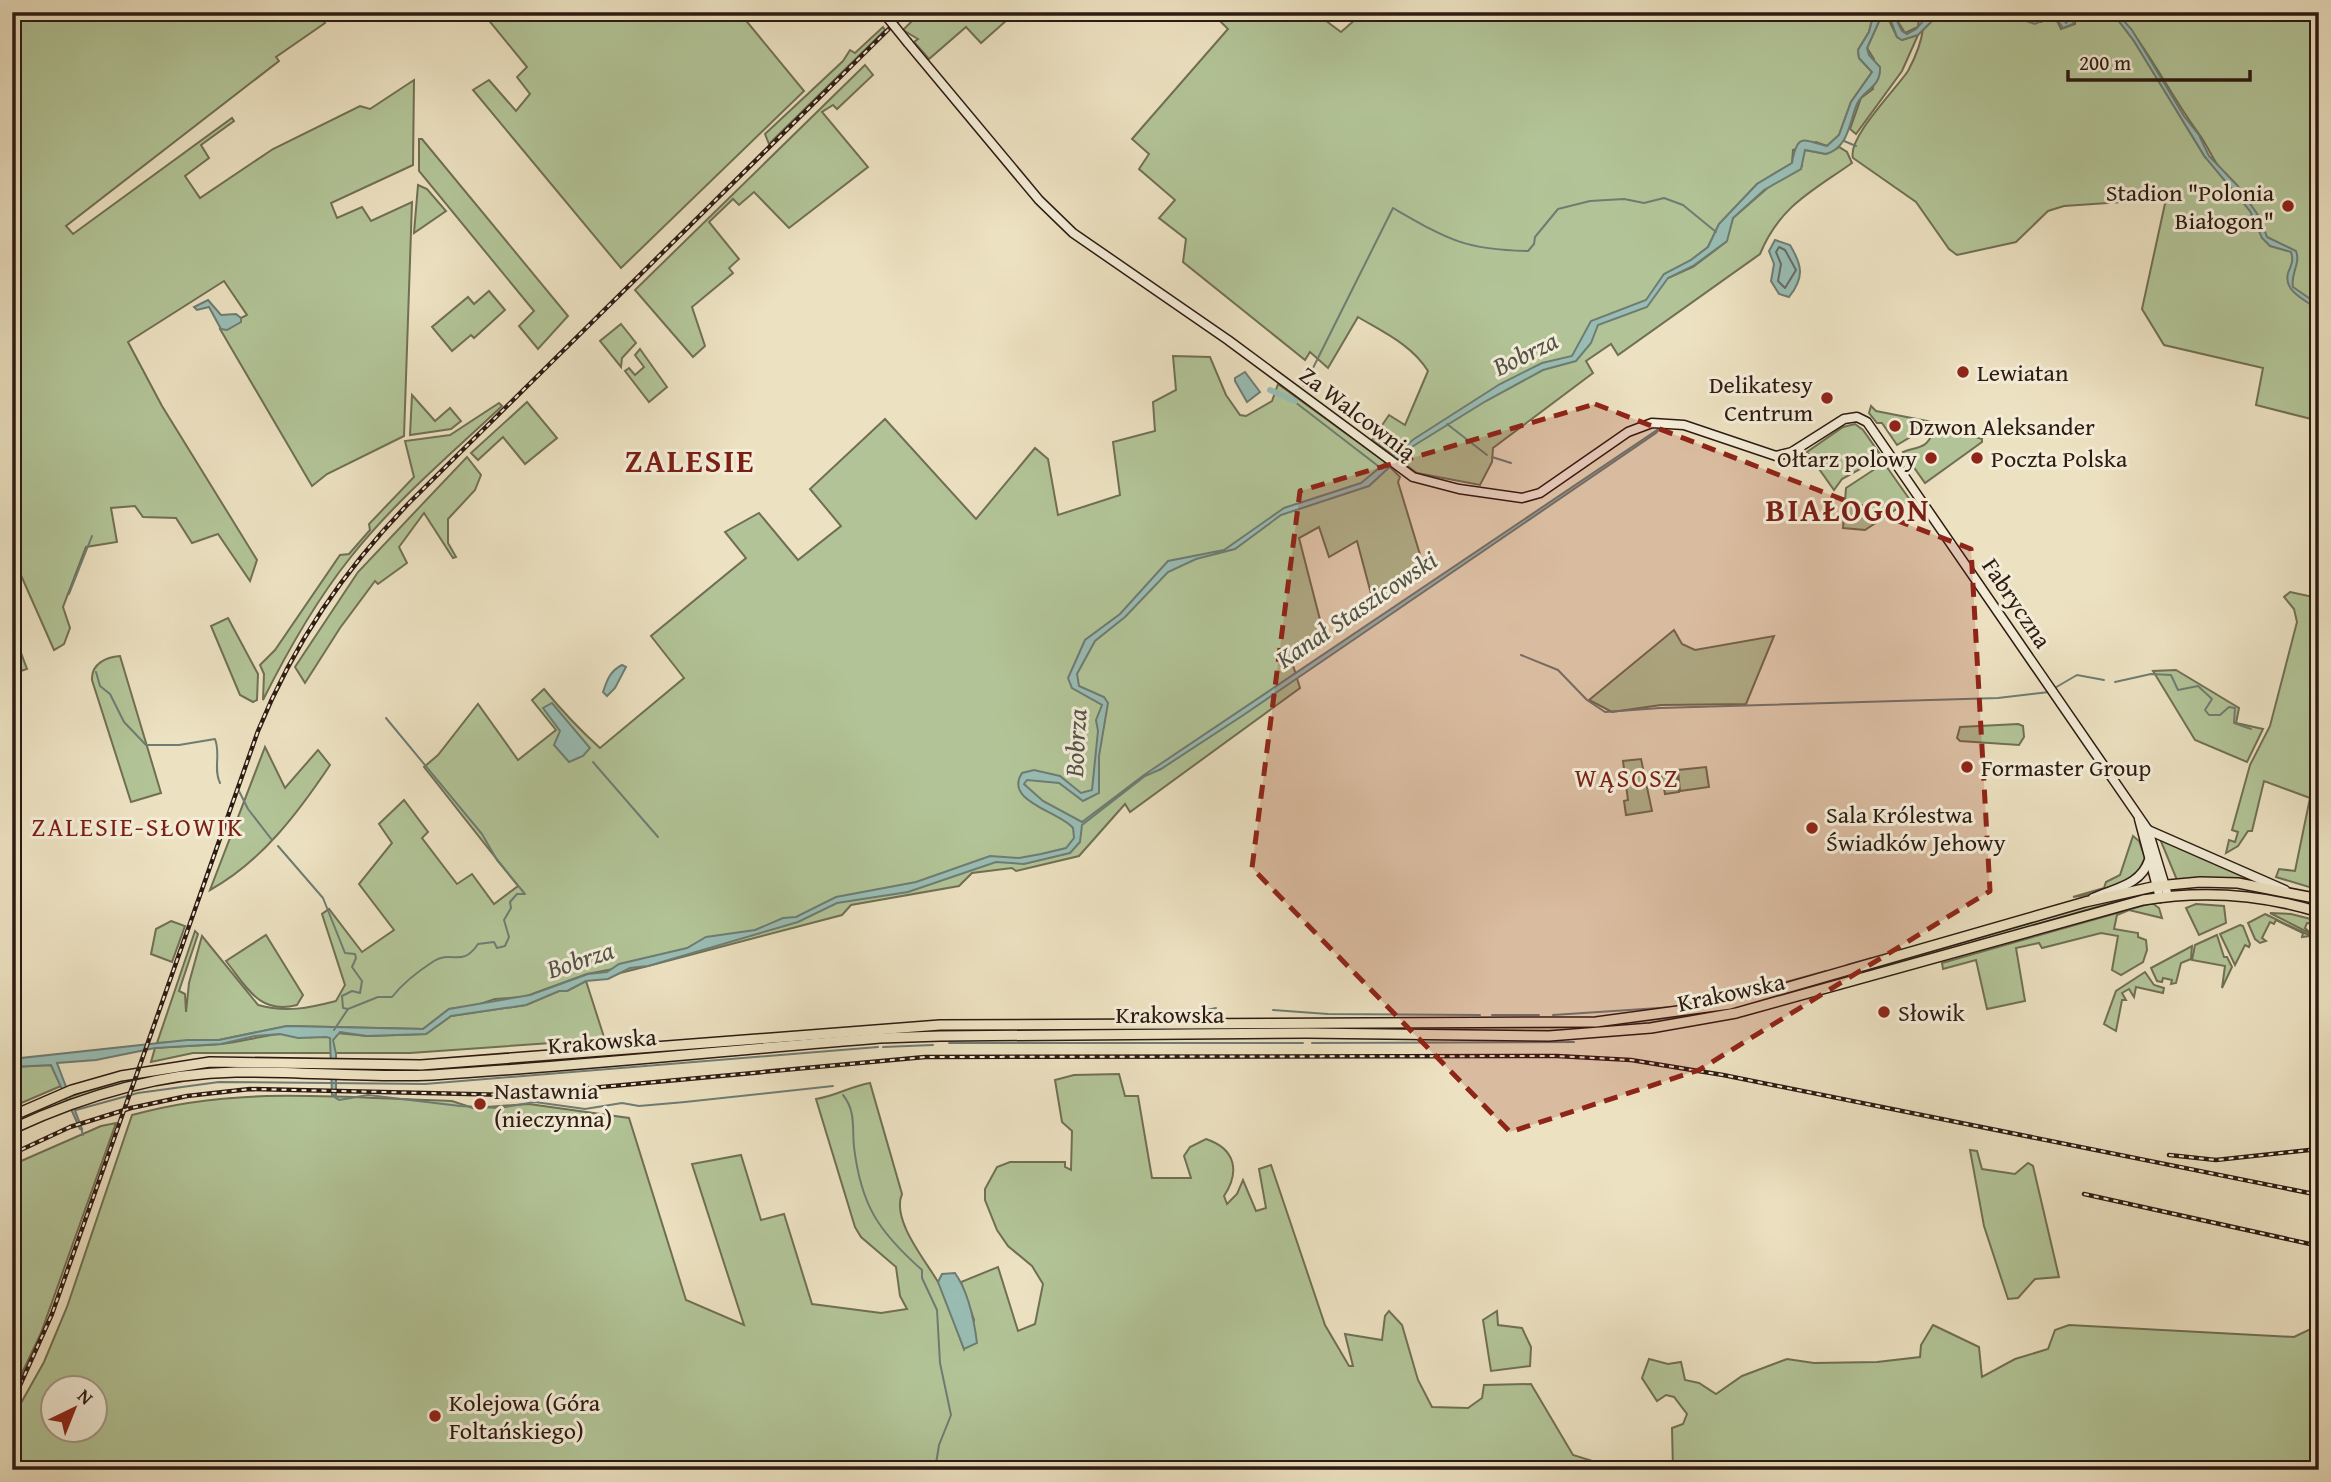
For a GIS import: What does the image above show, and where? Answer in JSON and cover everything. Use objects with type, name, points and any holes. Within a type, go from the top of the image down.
[{"type":"main road","name":"Za Walcownią","points":[[883,12],[1039,200],[1073,233],[1228,340],[1404,472],[1445,486],[1526,497],[1542,491],[1632,430],[1661,422],[1732,439],[1776,456],[1792,452],[1842,420],[1857,418]]},
{"type":"main road","name":"Fabryczna","points":[[1857,418],[1874,429],[2148,830],[2164,897]]},
{"type":"main road","name":"Fabryczna","points":[[2139,816],[2149,860],[2161,886]]},
{"type":"main road","points":[[2148,830],[2285,890]]},
{"type":"main road","points":[[2085,902],[2136,879],[2149,860]]},
{"type":"main road","name":"Krakowska","points":[[12,1116],[72,1090],[121,1076],[210,1062],[421,1065],[940,1025],[1585,1022],[1657,1016],[1730,1004],[1781,991],[2085,902],[2161,886],[2228,883],[2285,890],[2319,899]]},
{"type":"main road","name":"Krakowska","points":[[12,1129],[80,1100],[116,1089],[180,1077],[225,1073],[431,1074],[880,1038],[940,1036],[1255,1033],[1549,1036],[1651,1028],[1736,1013],[2107,909],[2164,897],[2244,896],[2319,912]]},
{"type":"highlighted area","points":[[1595,404],[1971,549],[1990,891],[1699,1070],[1510,1132],[1252,868],[1300,491]]},
{"type":"green space","points":[[12,12],[318,12],[325,23],[276,57],[279,61],[66,226],[73,234],[232,118],[234,121],[201,145],[209,158],[185,176],[200,198],[273,149],[360,106],[370,109],[414,80],[413,165],[331,203],[337,218],[362,207],[371,221],[412,202],[404,436],[327,474],[312,486],[220,329],[247,315],[224,281],[128,342],[162,406],[257,560],[250,581],[218,534],[192,543],[176,518],[143,517],[135,506],[111,508],[117,542],[86,547],[63,607],[70,628],[64,644],[54,650],[12,555]]},
{"type":"green space","points":[[482,12],[739,12],[804,91],[621,268],[473,90],[489,80],[516,111],[530,94],[517,77],[527,67]]},
{"type":"green space","points":[[921,12],[1000,12],[1007,20],[981,43],[966,27],[929,59],[914,42],[918,39],[903,30]]},
{"type":"green space","points":[[1211,12],[1314,12],[1341,32],[1364,12],[1874,12],[1869,32],[1858,50],[1859,58],[1872,72],[1851,102],[1839,135],[1827,146],[1816,142],[1793,150],[1792,163],[1757,184],[1719,224],[1708,247],[1668,278],[1693,267],[1726,242],[1733,218],[1771,185],[1802,166],[1802,153],[1805,150],[1826,154],[1839,147],[1847,152],[1852,163],[1798,201],[1777,224],[1760,254],[1618,355],[1611,344],[1586,361],[1593,373],[1493,448],[1492,462],[1480,485],[1417,473],[1372,440],[1389,415],[1405,425],[1428,371],[1405,346],[1358,317],[1328,368],[1310,352],[1305,360],[1183,262],[1186,239],[1159,218],[1175,200],[1139,169],[1149,154],[1132,139],[1228,29]]},
{"type":"green space","points":[[1892,12],[1920,12],[1918,27],[1905,33]]},
{"type":"green space","points":[[1958,12],[2021,12],[2024,19],[2041,22],[2054,15],[2061,29],[2075,24],[2076,12],[2087,12],[2088,16],[2098,18],[2112,12],[2134,41],[2205,157],[2222,171],[2149,57],[2116,12],[2319,12],[2319,421],[2256,405],[2263,368],[2164,345],[2142,309],[2166,199],[2064,206],[2048,211],[2016,242],[1957,255],[1949,249],[1916,202],[1853,158],[1857,138],[1908,71],[1923,29],[1935,18]]},
{"type":"green space","points":[[1888,18],[1897,37],[1902,40],[1918,35],[1902,71],[1856,134],[1850,129],[1861,98],[1873,89],[1874,59],[1867,48],[1880,19]]},
{"type":"green space","points":[[883,27],[885,30],[769,144],[765,134],[843,61],[850,50],[855,53]]},
{"type":"green space","points":[[865,65],[873,75],[837,109],[833,105],[822,112],[868,167],[789,228],[754,192],[739,205],[733,199],[709,222],[739,259],[729,268],[733,273],[692,307],[705,346],[693,357],[635,290]]},
{"type":"green space","points":[[419,139],[422,139],[568,316],[538,349],[519,326],[534,311],[419,171]]},
{"type":"green space","points":[[418,185],[427,189],[446,211],[414,233]]},
{"type":"green space","points":[[489,291],[505,310],[474,338],[471,335],[452,351],[432,327],[468,297],[474,304]]},
{"type":"green space","points":[[621,324],[636,343],[622,358],[621,367],[600,341]]},
{"type":"green space","points":[[640,349],[667,387],[649,402],[625,371],[629,368],[635,375],[644,367],[635,355]]},
{"type":"green space","points":[[1173,356],[1210,357],[1226,395],[1240,415],[1246,416],[1272,401],[1278,384],[1384,461],[1400,477],[1398,482],[1425,571],[1374,605],[1357,541],[1329,557],[1319,527],[1299,538],[1325,639],[1292,662],[1300,688],[1130,812],[1125,804],[1079,856],[1016,871],[1012,868],[972,873],[959,886],[851,905],[842,915],[648,966],[616,974],[614,969],[587,974],[524,997],[495,999],[474,1006],[449,1009],[423,1029],[287,1026],[219,1040],[157,1043],[195,931],[198,934],[179,991],[185,994],[186,1012],[189,983],[202,936],[258,1005],[297,1009],[336,1001],[345,985],[322,914],[329,909],[362,952],[394,930],[359,884],[392,843],[379,824],[404,800],[428,832],[422,838],[457,884],[472,874],[494,904],[518,886],[424,767],[438,755],[478,704],[518,760],[556,730],[532,700],[544,689],[600,748],[684,678],[651,636],[746,558],[725,532],[759,513],[798,560],[841,526],[810,489],[885,419],[976,519],[1035,448],[1048,459],[1058,515],[1120,495],[1113,442],[1155,431],[1153,402],[1176,390]]},
{"type":"green space","points":[[412,395],[435,421],[450,408],[461,421],[451,429],[410,435]]},
{"type":"green space","points":[[527,402],[557,438],[525,464],[503,437],[478,460],[471,453]]},
{"type":"green space","points":[[499,403],[502,406],[404,498],[350,558],[303,627],[263,700],[264,674],[260,665],[275,650],[340,555],[349,554],[370,530],[369,524],[414,477],[405,441],[450,435]]},
{"type":"green space","points":[[1871,406],[1876,411],[1927,421],[1982,439],[1982,442],[1925,483],[1903,452],[1927,442],[1932,433],[1928,427],[1920,425],[1915,429],[1917,433],[1897,445],[1882,423],[1877,423],[1869,413]]},
{"type":"green space","points":[[1855,424],[1863,430],[1882,457],[1842,479],[1834,490],[1807,452],[1843,427]]},
{"type":"green space","points":[[467,457],[481,475],[475,490],[448,519],[448,543],[456,557],[453,558],[424,513],[399,547],[407,563],[378,584],[375,581],[340,628],[305,683],[295,667],[358,572]]},
{"type":"green space","points":[[1884,463],[1910,500],[1865,530],[1843,528],[1846,488]]},
{"type":"green space","points":[[2290,592],[2318,598],[2319,890],[2276,877],[2279,869],[2295,871],[2310,798],[2264,781],[2252,831],[2248,831],[2238,846],[2226,853],[2229,840],[2235,842],[2238,832],[2232,830],[2250,765],[2270,726],[2297,622],[2294,609],[2284,597]]},
{"type":"green space","points":[[228,618],[258,674],[257,700],[253,702],[240,695],[211,626]]},
{"type":"green space","points":[[12,629],[27,669],[12,674]]},
{"type":"green space","points":[[1674,630],[1682,644],[1695,650],[1774,636],[1746,704],[1661,705],[1612,712],[1589,700]]},
{"type":"green space","points":[[120,656],[161,793],[131,802],[92,680],[92,674],[100,662]]},
{"type":"green space","points":[[2176,670],[2239,708],[2236,723],[2263,729],[2247,762],[2195,740],[2153,671]]},
{"type":"green space","points":[[2023,726],[2024,737],[2019,745],[1960,741],[1957,738],[1960,727]]},
{"type":"green space","points":[[265,747],[285,788],[318,750],[330,765],[305,801],[262,851],[210,890]]},
{"type":"green space","points":[[1641,759],[1652,811],[1626,815],[1624,801],[1628,800],[1623,761]]},
{"type":"green space","points":[[1706,767],[1709,787],[1680,791],[1678,770]]},
{"type":"green space","points":[[1676,770],[1679,792],[1665,794],[1661,772]]},
{"type":"green space","points":[[2133,836],[2139,841],[2145,858],[2136,876],[2099,893],[2073,897],[2104,888],[2106,882],[2120,875]]},
{"type":"green space","points":[[2160,839],[2241,875],[2251,880],[2177,880]]},
{"type":"green space","points":[[2152,891],[1796,995],[1682,1020],[1597,1029],[1503,1032],[1267,1030],[1250,1027],[1602,1024],[1676,1017],[1782,994],[2109,900]]},
{"type":"green space","points":[[2152,903],[2159,908],[2162,918],[2129,910],[2117,915],[2114,929],[2138,933],[2138,937],[2146,940],[2147,950],[2143,962],[2121,975],[2112,970],[2118,936],[2101,933],[2042,948],[2039,943],[2016,948],[2025,1001],[1987,1009],[1976,960],[1943,969],[1942,963]]},
{"type":"green space","points":[[2196,904],[2224,906],[2226,923],[2199,935],[2186,908]]},
{"type":"green space","points":[[2270,913],[2291,914],[2319,921],[2319,924],[2307,923],[2305,928],[2311,934]]},
{"type":"green space","points":[[2265,914],[2311,936],[2302,937],[2303,933],[2276,920],[2274,924],[2270,922],[2262,938],[2266,941],[2260,943],[2255,939],[2248,923]]},
{"type":"green space","points":[[171,921],[185,926],[172,962],[151,954],[156,929]]},
{"type":"green space","points":[[2243,926],[2250,944],[2249,947],[2245,945],[2235,965],[2220,934]]},
{"type":"green space","points":[[266,935],[303,995],[297,1005],[284,1007],[263,1002],[247,989],[226,961]]},
{"type":"green space","points":[[2217,935],[2224,957],[2227,957],[2232,967],[2222,988],[2225,966],[2192,960],[2195,945]]},
{"type":"green space","points":[[2192,946],[2191,959],[2181,963],[2176,983],[2171,984],[2172,980],[2163,978],[2162,982],[2157,981],[2151,968]]},
{"type":"green space","points":[[2145,972],[2154,985],[2164,988],[2163,993],[2136,987],[2134,997],[2129,989],[2122,993],[2126,1000],[2122,1000],[2116,1031],[2104,1024],[2116,991]]},
{"type":"green space","points":[[586,981],[604,1037],[594,1040],[410,1053],[193,1053],[151,1062],[155,1048],[221,1044],[280,1034],[316,1037],[327,1032],[367,1036],[426,1034],[451,1016],[526,1005],[559,991],[567,991]]},
{"type":"green space","points":[[878,1035],[427,1071],[272,1069],[116,1086],[63,1103],[12,1125],[12,1120],[109,1084],[159,1072],[211,1065],[386,1066],[694,1044]]},
{"type":"green space","points":[[51,1065],[61,1086],[12,1107],[12,1067]]},
{"type":"green space","points":[[1119,1074],[1125,1096],[1138,1096],[1152,1178],[1191,1178],[1184,1156],[1190,1147],[1206,1139],[1224,1149],[1232,1162],[1232,1178],[1224,1196],[1227,1204],[1237,1194],[1243,1180],[1256,1211],[1266,1208],[1259,1169],[1271,1165],[1325,1325],[1349,1366],[1353,1366],[1345,1334],[1382,1340],[1385,1316],[1389,1311],[1402,1325],[1418,1380],[1432,1407],[1468,1408],[1482,1398],[1484,1385],[1531,1384],[1573,1455],[1599,1463],[1602,1470],[12,1470],[12,1419],[44,1362],[67,1307],[132,1115],[212,1100],[331,1096],[452,1101],[473,1108],[529,1104],[629,1118],[686,1300],[744,1325],[692,1164],[741,1155],[761,1220],[784,1214],[812,1304],[881,1313],[907,1309],[900,1296],[896,1267],[861,1237],[855,1227],[816,1099],[870,1083],[902,1194],[901,1216],[905,1228],[942,1290],[964,1349],[974,1320],[961,1282],[998,1267],[1018,1331],[1035,1324],[1043,1284],[1032,1266],[1008,1246],[997,1230],[985,1200],[985,1189],[997,1167],[1010,1162],[1065,1162],[1065,1167],[1071,1170],[1072,1131],[1062,1122],[1055,1080],[1074,1075]]},
{"type":"green space","points":[[116,1123],[41,1333],[12,1394],[12,1165],[101,1126]]},
{"type":"green space","points":[[1970,1150],[1977,1151],[1982,1169],[2015,1174],[2028,1163],[2033,1166],[2059,1277],[2035,1279],[2018,1298],[2008,1299],[1984,1226]]},
{"type":"green space","points":[[1497,1311],[1498,1325],[1522,1328],[1531,1347],[1530,1366],[1491,1371],[1483,1320]]},
{"type":"green space","points":[[1933,1325],[1979,1347],[1982,1377],[2015,1359],[2048,1349],[2055,1330],[2069,1325],[2294,1337],[2319,1325],[2319,1470],[1673,1470],[1672,1428],[1683,1424],[1687,1414],[1674,1397],[1666,1395],[1657,1401],[1642,1378],[1649,1359],[1668,1364],[1681,1362],[1685,1380],[1699,1383],[1716,1394],[1742,1376],[1787,1359],[1814,1363],[1877,1362],[1920,1357],[1921,1345]]},
{"type":"water","points":[[1874,12],[1893,13],[1902,31],[1907,34],[1916,29],[1931,12],[1958,12],[1935,18],[1918,35],[1902,40],[1897,37],[1891,21],[1880,19],[1867,48],[1869,55],[1880,67],[1880,74],[1875,84],[1857,104],[1847,134],[1839,146],[1826,154],[1805,150],[1801,169],[1764,190],[1733,218],[1727,241],[1693,266],[1668,278],[1647,307],[1598,325],[1591,343],[1576,361],[1543,370],[1486,401],[1410,448],[1369,486],[1281,515],[1235,549],[1196,559],[1168,572],[1125,617],[1095,641],[1077,674],[1079,686],[1104,697],[1108,703],[1099,756],[1099,793],[1083,801],[1059,783],[1027,780],[1024,784],[1043,801],[1082,822],[1144,775],[1660,428],[1656,433],[1242,716],[1161,769],[1145,776],[1082,825],[1080,842],[1070,853],[1024,864],[996,862],[908,892],[837,903],[798,922],[648,966],[630,968],[608,979],[586,981],[567,991],[559,991],[526,1005],[451,1016],[426,1034],[367,1036],[340,1032],[333,1040],[336,1054],[336,1098],[332,1095],[330,1038],[326,1037],[298,1038],[280,1034],[255,1036],[221,1044],[155,1048],[96,1060],[57,1063],[82,1129],[51,1065],[12,1067],[12,1059],[187,1040],[219,1040],[287,1026],[423,1029],[449,1009],[530,995],[588,974],[607,972],[619,964],[687,948],[706,937],[755,930],[783,918],[796,917],[836,897],[916,882],[990,856],[1019,858],[1066,848],[1074,838],[1073,828],[1026,798],[1018,783],[1022,773],[1034,770],[1060,776],[1081,793],[1092,790],[1098,731],[1096,720],[1102,705],[1072,688],[1068,678],[1085,640],[1120,614],[1168,561],[1224,550],[1284,508],[1361,483],[1414,439],[1500,384],[1542,363],[1572,356],[1591,321],[1646,300],[1664,274],[1691,260],[1708,247],[1719,224],[1757,184],[1792,163],[1799,143],[1806,141],[1827,146],[1839,135],[1851,102],[1872,72],[1859,58],[1858,50],[1869,32]]},
{"type":"water","points":[[2021,12],[2035,18],[2047,12],[2059,12],[2066,23],[2071,12],[2076,14],[2073,24],[2063,28],[2054,15],[2035,24],[2026,21]]},
{"type":"water","points":[[2112,12],[2116,12],[2132,30],[2184,116],[2199,135],[2209,156],[2237,185],[2260,218],[2267,237],[2296,251],[2293,287],[2319,305],[2319,310],[2292,291],[2287,280],[2292,261],[2291,252],[2270,246],[2262,238],[2250,211],[2205,157],[2134,41]]},
{"type":"water","points":[[1775,240],[1790,245],[1799,265],[1800,277],[1789,297],[1779,294],[1771,281],[1774,264],[1769,251]]},
{"type":"water","points":[[208,300],[221,315],[236,314],[241,318],[241,322],[227,330],[221,329],[209,307],[197,310],[194,307]]},
{"type":"water","points":[[1245,372],[1260,392],[1247,402],[1235,381],[1235,378]]},
{"type":"water","points":[[622,665],[626,667],[615,688],[607,696],[603,692],[608,680]]},
{"type":"water","points":[[552,703],[590,748],[583,756],[569,762],[554,745],[560,731],[543,708]]},
{"type":"water","points":[[955,1273],[970,1306],[977,1343],[964,1349],[938,1282],[942,1274]]},
{"type":"waterway","points":[[1844,141],[1856,146]]},
{"type":"waterway","points":[[1304,386],[1393,208],[1457,241],[1506,250],[1528,251],[1534,244],[1535,237],[1558,209],[1590,201],[1624,199],[1644,203],[1664,198],[1683,205],[1716,232]]},
{"type":"waterway","points":[[1270,390],[1295,401]]},
{"type":"waterway","points":[[1297,398],[1295,402],[1382,469]]},
{"type":"waterway","points":[[1447,424],[1487,455]]},
{"type":"waterway","points":[[1492,457],[1511,463]]},
{"type":"waterway","points":[[69,594],[92,536]]},
{"type":"waterway","points":[[1521,655],[1558,670],[1587,700],[1605,712],[1998,698],[2049,692]]},
{"type":"waterway","points":[[96,672],[100,686],[110,694],[124,722],[146,745],[179,745],[215,739],[220,783]]},
{"type":"waterway","points":[[2115,682],[2151,674],[2171,675],[2178,690],[2198,686],[2212,699],[2205,710],[2209,715],[2220,715],[2229,707],[2235,708],[2234,723],[2251,729]]},
{"type":"waterway","points":[[2053,689],[2077,675],[2104,680]]},
{"type":"waterway","points":[[348,1009],[378,997],[392,997],[412,977],[440,958],[462,957],[478,944],[494,942],[497,948],[505,946],[509,937],[504,920],[511,908],[510,902],[517,894],[525,894],[497,860],[482,834],[386,718]]},
{"type":"waterway","points":[[593,762],[658,837]]},
{"type":"waterway","points":[[239,791],[248,809],[272,840]]},
{"type":"waterway","points":[[278,846],[323,898],[345,953],[355,954],[352,967],[362,981],[360,993],[352,991],[342,996],[343,1008],[348,1009],[334,1030]]},
{"type":"waterway","points":[[1847,965],[1872,958]]},
{"type":"waterway","points":[[1786,982],[1826,971]]},
{"type":"waterway","points":[[1553,1015],[1674,1007],[1777,985]]},
{"type":"waterway","points":[[1189,1014],[1216,1008]]},
{"type":"waterway","points":[[1273,1010],[1328,1014],[1480,1015]]},
{"type":"waterway","points":[[1492,1015],[1539,1015]]},
{"type":"waterway","points":[[1312,1043],[1574,1042]]},
{"type":"waterway","points":[[949,1043],[1303,1043]]},
{"type":"waterway","points":[[883,1047],[933,1045]]},
{"type":"waterway","points":[[76,1110],[138,1093],[219,1082],[425,1084],[878,1047]]},
{"type":"waterway","points":[[334,1095],[339,1100],[368,1095],[460,1106],[499,1108],[535,1102],[585,1109],[622,1103],[639,1106],[833,1086]]},
{"type":"waterway","points":[[843,1095],[852,1113],[857,1167],[867,1201],[883,1229],[922,1270],[922,1278],[937,1310],[940,1363],[951,1415],[939,1445],[935,1470]]},
{"type":"waterway","points":[[81,1128],[83,1135]]},
{"type":"railway","points":[[12,1403],[52,1314],[258,731],[288,668],[323,609],[363,554],[410,502],[906,12]]},
{"type":"railway","points":[[12,1154],[70,1127],[131,1108],[187,1096],[250,1089],[515,1095],[925,1057],[1557,1056],[1631,1060],[1723,1075],[2319,1195]]},
{"type":"railway","points":[[2169,1155],[2216,1160],[2319,1149]]},
{"type":"railway","points":[[2084,1194],[2319,1246]]},
{"type":"place","name":"Stadion \"Polonia Białogon\"","points":[[2288,206]]},
{"type":"place","name":"Lewiatan","points":[[1963,372]]},
{"type":"place","name":"Delikatesy Centrum","points":[[1827,398]]},
{"type":"place","name":"Dzwon Aleksander","points":[[1895,426]]},
{"type":"place","name":"Ołtarz polowy","points":[[1931,458]]},
{"type":"place","name":"Poczta Polska","points":[[1977,458]]},
{"type":"place","name":"Formaster Group","points":[[1967,767]]},
{"type":"place","name":"Sala Królestwa Świadków Jehowy","points":[[1812,828]]},
{"type":"place","name":"Słowik","points":[[1884,1012]]},
{"type":"place","name":"Nastawnia (nieczynna)","points":[[480,1104]]},
{"type":"place","name":"Kolejowa (Góra Foltańskiego)","points":[[435,1416]]},
{"type":"district","name":"ZALESIE","points":[[690,460]]},
{"type":"district","name":"BIAŁOGON","points":[[1848,509]]},
{"type":"district","name":"WĄSOSZ","points":[[1627,777]]},
{"type":"district","name":"ZALESIE-SŁOWIK","points":[[138,826]]},
{"type":"water label","name":"Bobrza","points":[[1525,353]]},
{"type":"water label","name":"Kanał Staszicowski","points":[[1356,609]]},
{"type":"water label","name":"Bobrza","points":[[1075,743]]},
{"type":"water label","name":"Bobrza","points":[[580,959]]}]
